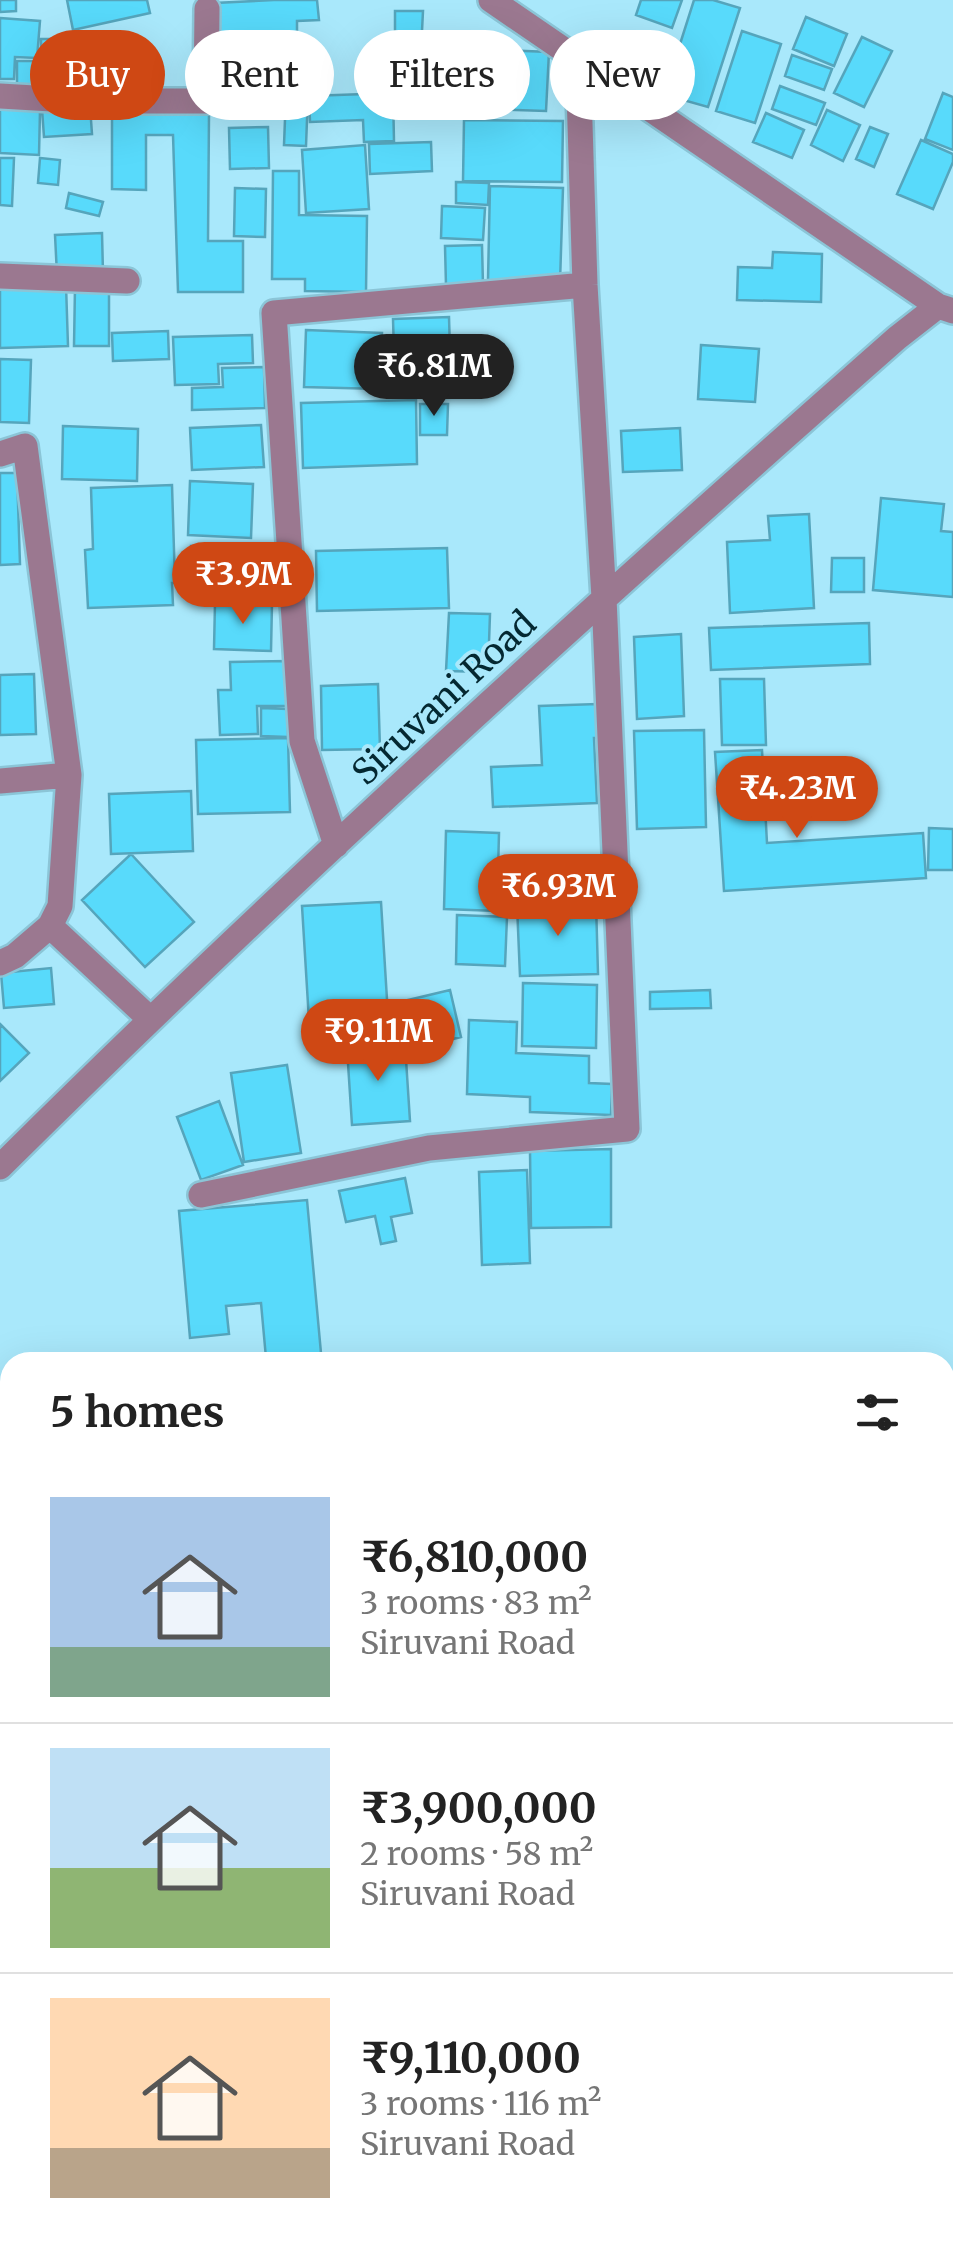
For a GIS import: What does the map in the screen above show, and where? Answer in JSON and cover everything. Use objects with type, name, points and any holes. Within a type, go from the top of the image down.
[{"type":"street","points":[[491,0],[550,41]]},
{"type":"street","points":[[0,96],[206,101],[208,9]]},
{"type":"street","points":[[201,1195],[429,1148],[627,1130],[580,120]]},
{"type":"street","points":[[667,120],[946,308]]},
{"type":"street","points":[[0,276],[126,281]]},
{"type":"street","points":[[336,845],[302,741],[274,314],[585,285]]},
{"type":"street","name":"Siruvani Road","points":[[0,1167],[150,1019],[604,598],[946,308]]},
{"type":"street","points":[[0,454],[25,446],[69,775],[60,906],[50,926],[15,956],[0,963]]},
{"type":"street","points":[[0,781],[69,775]]},
{"type":"street","points":[[50,926],[150,1019]]},
{"type":"building","points":[[0,0],[16,0],[16,11],[0,12]]},
{"type":"building","points":[[67,0],[147,0],[150,13],[73,30]]},
{"type":"building","points":[[317,0],[319,20],[297,21],[297,30],[216,30],[215,3]]},
{"type":"building","points":[[641,0],[682,0],[672,28],[636,15]]},
{"type":"building","points":[[694,0],[713,0],[740,8],[708,107],[695,103],[695,30],[684,30]]},
{"type":"building","points":[[395,11],[423,11],[422,30],[395,30]]},
{"type":"building","points":[[806,17],[847,34],[834,66],[793,49]]},
{"type":"building","points":[[0,18],[40,21],[39,30],[30,30],[30,58],[15,57],[14,79],[0,79]]},
{"type":"building","points":[[742,31],[781,44],[755,123],[716,111]]},
{"type":"building","points":[[862,37],[892,51],[864,107],[834,93]]},
{"type":"building","points":[[530,51],[549,52],[546,111],[530,111]]},
{"type":"building","points":[[792,55],[832,69],[824,90],[785,76]]},
{"type":"building","points":[[17,61],[30,61],[30,94],[17,94]]},
{"type":"building","points":[[780,86],[825,103],[816,125],[772,109]]},
{"type":"building","points":[[943,93],[953,97],[953,150],[925,139]]},
{"type":"building","points":[[354,94],[354,120],[363,120],[310,122],[334,120],[334,95]]},
{"type":"building","points":[[0,109],[30,110],[30,120],[40,120],[39,155],[0,153]]},
{"type":"building","points":[[827,110],[860,125],[843,161],[811,145]]},
{"type":"building","points":[[766,113],[804,130],[792,158],[753,142]]},
{"type":"building","points":[[165,114],[185,114],[185,120],[209,120],[208,241],[243,241],[243,292],[178,292],[173,135],[146,135],[146,190],[112,189],[112,120],[165,120]]},
{"type":"building","points":[[43,120],[91,120],[92,134],[44,137]]},
{"type":"building","points":[[285,120],[307,120],[306,146],[284,145]]},
{"type":"building","points":[[363,120],[394,120],[394,141],[364,142]]},
{"type":"building","points":[[464,120],[563,121],[562,182],[463,181]]},
{"type":"building","points":[[268,127],[269,168],[230,169],[229,128]]},
{"type":"building","points":[[870,127],[888,134],[874,167],[856,159]]},
{"type":"building","points":[[921,140],[953,154],[933,209],[897,194]]},
{"type":"building","points":[[431,142],[432,171],[370,174],[369,144]]},
{"type":"building","points":[[365,145],[369,209],[306,213],[302,150]]},
{"type":"building","points":[[0,158],[14,158],[12,206],[0,205]]},
{"type":"building","points":[[40,158],[60,160],[58,185],[38,183]]},
{"type":"building","points":[[273,171],[299,171],[299,215],[367,216],[366,292],[305,291],[305,279],[272,279]]},
{"type":"building","points":[[456,182],[489,183],[488,205],[456,203]]},
{"type":"building","points":[[490,186],[563,188],[560,282],[488,280]]},
{"type":"building","points":[[235,188],[266,189],[265,237],[234,236]]},
{"type":"building","points":[[69,193],[103,202],[99,216],[66,208]]},
{"type":"building","points":[[442,206],[485,208],[483,240],[441,238]]},
{"type":"building","points":[[102,233],[103,273],[57,275],[55,235]]},
{"type":"building","points":[[482,245],[483,285],[446,286],[445,246]]},
{"type":"building","points":[[773,252],[822,254],[821,302],[737,300],[738,267],[772,268]]},
{"type":"building","points":[[66,285],[68,346],[0,348],[0,287]]},
{"type":"building","points":[[75,287],[109,288],[109,346],[74,346]]},
{"type":"building","points":[[449,317],[451,385],[395,387],[393,319]]},
{"type":"building","points":[[306,330],[382,333],[380,389],[304,387]]},
{"type":"building","points":[[168,331],[169,359],[113,361],[112,333]]},
{"type":"building","points":[[252,335],[253,363],[218,364],[219,384],[175,385],[173,337]]},
{"type":"building","points":[[701,345],[759,349],[755,402],[698,399]]},
{"type":"building","points":[[0,359],[31,360],[29,423],[0,422]]},
{"type":"building","points":[[264,367],[265,408],[192,410],[192,388],[223,387],[222,368]]},
{"type":"building","points":[[416,400],[417,464],[303,468],[301,403]]},
{"type":"building","points":[[420,404],[448,404],[447,435],[420,435]]},
{"type":"building","points":[[261,425],[264,467],[192,470],[190,428]]},
{"type":"building","points":[[63,426],[138,429],[137,481],[62,479]]},
{"type":"building","points":[[680,428],[682,470],[623,472],[621,431]]},
{"type":"building","points":[[0,473],[17,473],[20,564],[0,565]]},
{"type":"building","points":[[190,481],[253,484],[251,538],[188,535]]},
{"type":"building","points":[[172,485],[173,605],[88,608],[85,550],[93,549],[91,488]]},
{"type":"building","points":[[881,498],[944,504],[941,531],[953,532],[953,597],[873,590]]},
{"type":"building","points":[[809,514],[814,608],[730,613],[727,542],[770,540],[768,516]]},
{"type":"building","points":[[191,546],[267,549],[265,593],[190,591]]},
{"type":"building","points":[[447,548],[449,608],[317,611],[316,551]]},
{"type":"building","points":[[832,558],[864,558],[864,592],[831,592]]},
{"type":"building","points":[[215,603],[272,604],[271,651],[214,649]]},
{"type":"building","points":[[449,613],[490,614],[488,672],[446,671]]},
{"type":"building","points":[[869,623],[870,664],[711,670],[709,628]]},
{"type":"building","points":[[681,634],[684,716],[637,719],[634,637]]},
{"type":"building","points":[[289,661],[290,706],[257,706],[258,734],[220,735],[218,690],[231,690],[230,662]]},
{"type":"building","points":[[34,674],[36,734],[0,735],[0,675]]},
{"type":"building","points":[[720,679],[764,679],[766,745],[722,745]]},
{"type":"building","points":[[378,684],[380,749],[322,750],[321,686]]},
{"type":"building","points":[[597,704],[597,803],[493,807],[491,767],[542,765],[539,706]]},
{"type":"building","points":[[261,708],[288,709],[288,737],[261,736]]},
{"type":"building","points":[[704,730],[706,827],[637,829],[634,731]]},
{"type":"building","points":[[288,738],[290,812],[198,814],[196,740]]},
{"type":"building","points":[[762,750],[767,843],[923,833],[926,878],[724,891],[715,752]]},
{"type":"building","points":[[191,791],[193,851],[111,854],[109,794]]},
{"type":"building","points":[[929,828],[953,829],[953,870],[928,870]]},
{"type":"building","points":[[446,831],[499,833],[497,911],[444,909]]},
{"type":"building","points":[[131,854],[194,922],[145,967],[82,900]]},
{"type":"building","points":[[381,902],[389,1032],[310,1037],[302,906]]},
{"type":"building","points":[[596,902],[598,974],[520,976],[517,905]]},
{"type":"building","points":[[457,915],[507,917],[505,966],[456,964]]},
{"type":"building","points":[[51,968],[54,1004],[4,1008],[1,973]]},
{"type":"building","points":[[523,983],[597,985],[596,1048],[522,1046]]},
{"type":"building","points":[[450,990],[461,1037],[416,1048],[404,1001]]},
{"type":"building","points":[[710,990],[711,1008],[650,1009],[650,992]]},
{"type":"building","points":[[469,1020],[517,1022],[516,1053],[589,1056],[589,1083],[612,1084],[611,1115],[530,1112],[530,1097],[467,1094]]},
{"type":"building","points":[[0,1024],[29,1053],[0,1081]]},
{"type":"building","points":[[405,1044],[410,1121],[352,1125],[347,1048]]},
{"type":"building","points":[[287,1065],[301,1153],[244,1162],[231,1073]]},
{"type":"building","points":[[219,1101],[243,1165],[201,1180],[177,1117]]},
{"type":"building","points":[[611,1149],[611,1227],[531,1228],[530,1151]]},
{"type":"building","points":[[527,1170],[530,1263],[482,1265],[479,1172]]},
{"type":"building","points":[[405,1178],[412,1213],[391,1217],[396,1241],[381,1244],[375,1216],[346,1222],[339,1191]]},
{"type":"building","points":[[307,1200],[321,1352],[265,1352],[261,1303],[226,1306],[229,1334],[190,1338],[179,1211]]}]
